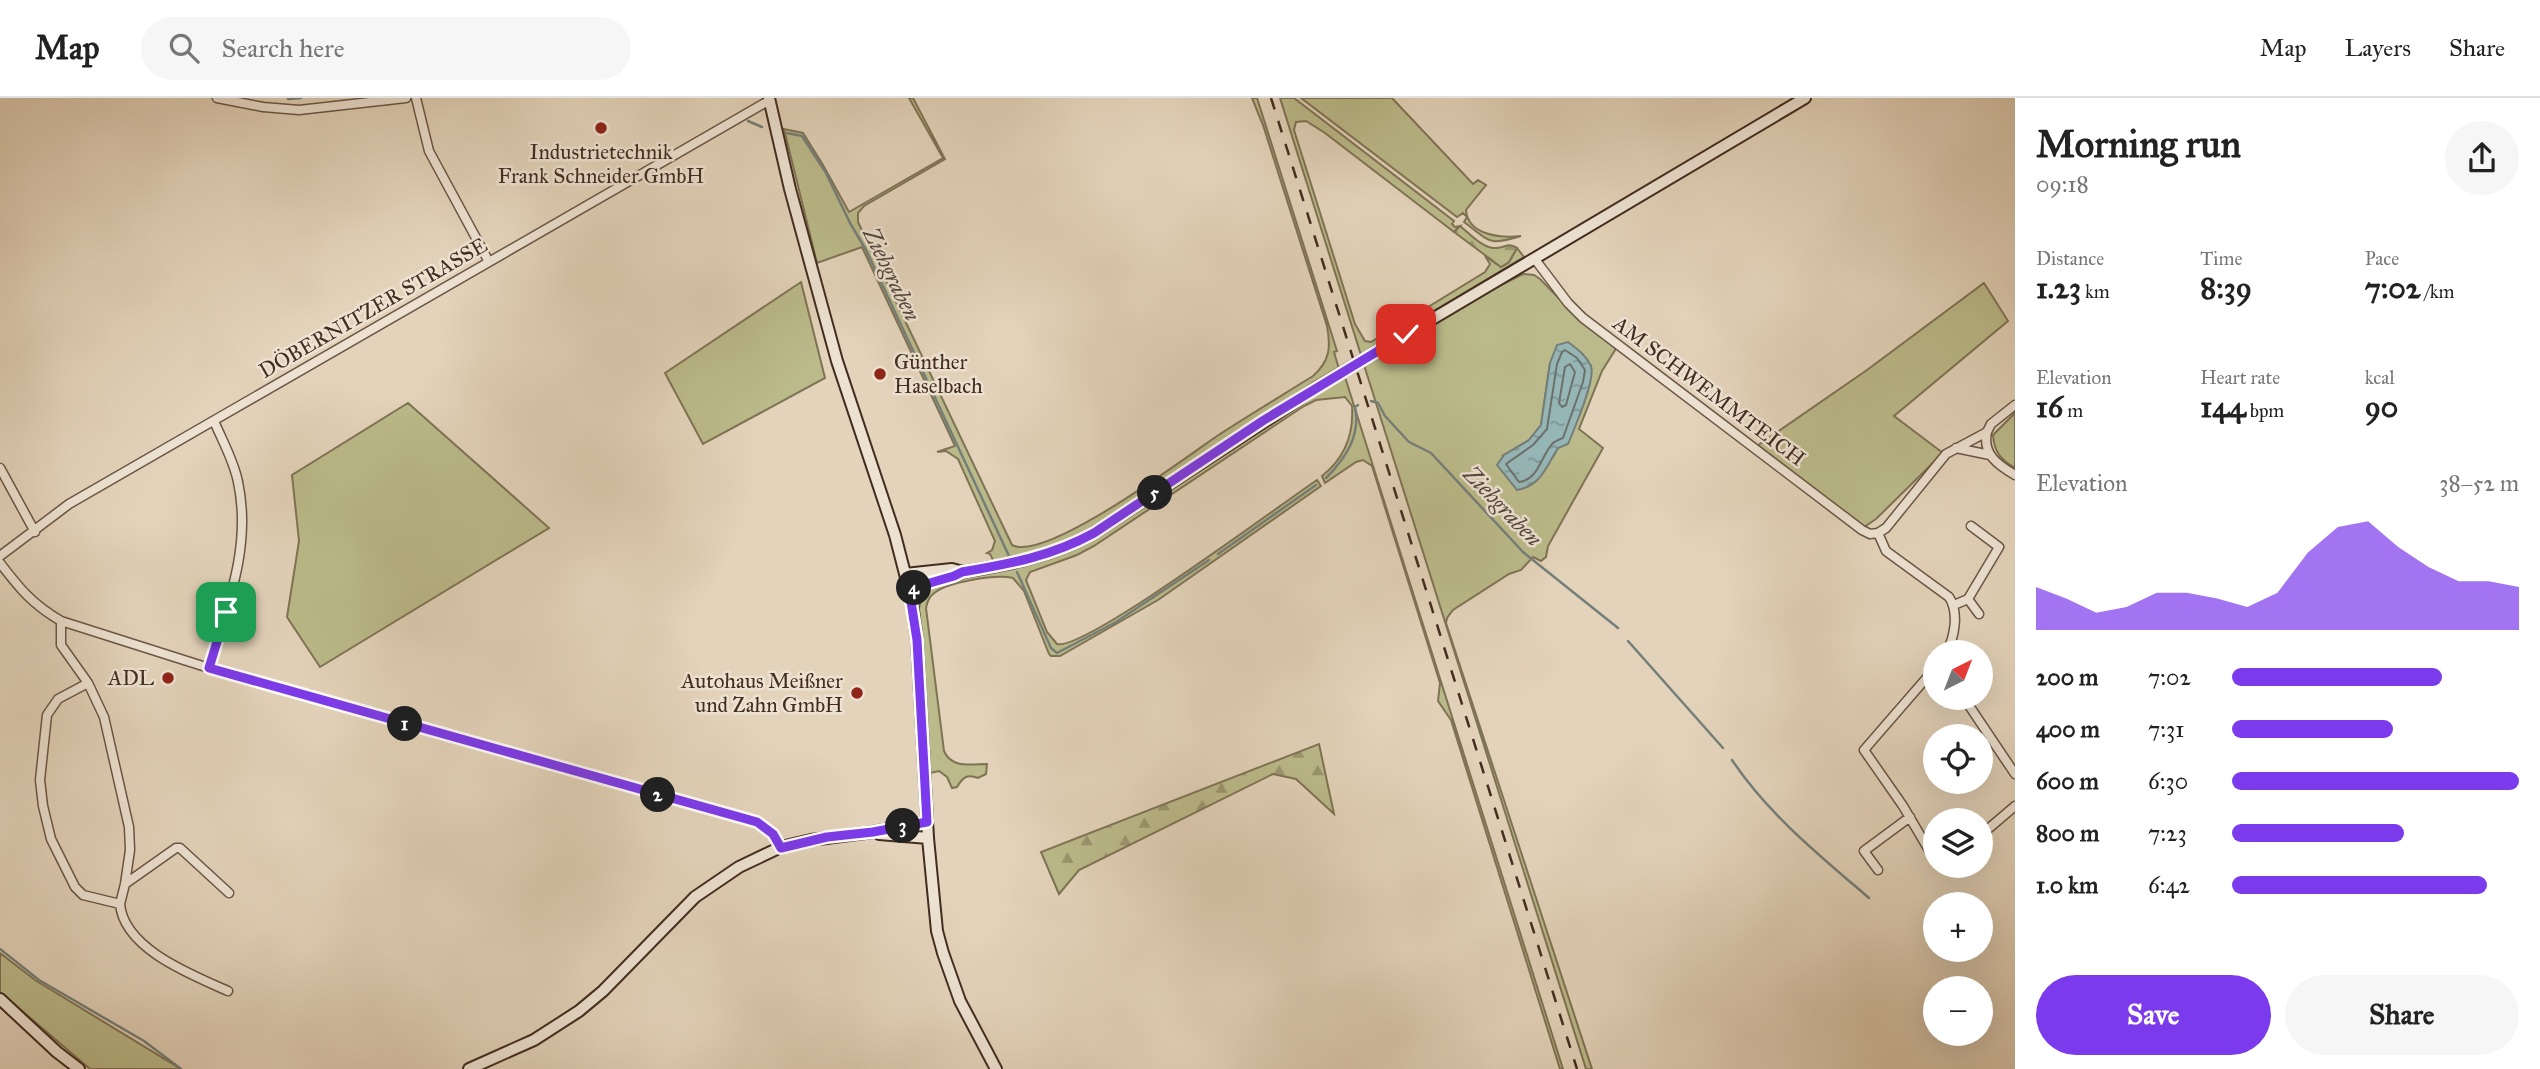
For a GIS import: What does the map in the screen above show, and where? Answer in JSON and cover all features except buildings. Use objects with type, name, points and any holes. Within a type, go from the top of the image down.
[{"type":"main road","points":[[909,589],[962,572],[1028,561],[1059,551],[1094,533],[1316,388],[1805,98]]},
{"type":"main road","points":[[770,99],[790,189],[837,361],[909,589],[917,640],[935,916],[943,953],[960,1001],[996,1069]]},
{"type":"main road","points":[[905,574],[952,569],[962,572]]},
{"type":"main road","points":[[469,1069],[534,1040],[563,1023],[603,991],[695,897],[739,867],[781,848],[827,837],[927,822]]},
{"type":"main road","points":[[873,832],[928,838]]},
{"type":"main road","points":[[0,999],[79,1069]]},
{"type":"street","points":[[217,98],[263,102],[299,110],[406,98]]},
{"type":"street","points":[[416,98],[429,150],[489,262]]},
{"type":"street","name":"DÖBERNITZER STRASSE","points":[[0,556],[69,504],[770,99]]},
{"type":"street","name":"AM SCHWEMMTEICH","points":[[1534,258],[1568,303],[1583,318],[1862,530],[1870,534],[1878,533]]},
{"type":"street","points":[[1990,455],[1987,432],[1991,424],[2015,405]]},
{"type":"street","points":[[209,668],[237,576],[244,520],[238,479],[214,421]]},
{"type":"street","points":[[1951,640],[1954,605],[1949,597],[1885,551],[1878,533],[1886,528],[1946,454],[1987,432]]},
{"type":"street","points":[[1955,447],[1990,455],[2015,475]]},
{"type":"street","points":[[0,468],[34,532]]},
{"type":"street","points":[[1954,605],[1968,598],[1998,547],[1971,526]]},
{"type":"street","points":[[0,563],[25,596],[61,621],[209,668],[757,822],[773,834],[781,848]]},
{"type":"street","points":[[1968,598],[1979,614]]},
{"type":"street","points":[[61,621],[61,645],[88,683],[104,717],[130,827],[130,850],[120,904],[121,916],[130,930],[153,952],[175,967],[228,991]]},
{"type":"street","points":[[1923,682],[1864,750],[1923,840]]},
{"type":"street","points":[[88,683],[58,699],[47,715],[40,780],[43,806],[51,839],[75,887],[83,895],[120,904]]},
{"type":"street","points":[[1972,710],[2015,774]]},
{"type":"street","points":[[1993,825],[2015,806]]},
{"type":"street","points":[[1878,870],[1864,850],[1910,817]]},
{"type":"street","points":[[125,884],[176,848],[180,848],[229,893]]},
{"type":"green space","points":[[909,98],[913,98],[945,159],[864,206],[858,213],[858,222],[1012,545],[1029,546],[1053,539],[1083,524],[1313,376],[1323,365],[1329,347],[1327,326],[1252,98],[1257,98],[1337,351],[1334,352],[1339,369],[1087,532],[1052,549],[995,562],[987,553],[992,550],[995,541],[958,459],[946,451],[937,452],[955,446],[862,247],[817,263],[784,129],[803,133],[849,212],[943,158]]},
{"type":"green space","points":[[1280,98],[1294,98],[1454,221],[1452,224],[1455,227],[1460,226],[1454,232],[1325,133],[1306,121],[1296,122],[1294,130],[1355,324],[1365,341],[1371,342],[1485,272],[1490,264],[1485,256],[1501,267],[1509,262],[1517,248],[1524,257],[1361,355]]},
{"type":"green space","points":[[1301,98],[1392,98],[1473,184],[1478,180],[1486,185],[1466,210],[1473,225],[1487,234],[1521,236],[1502,241],[1485,238],[1464,222],[1467,217],[1463,213],[1457,217]]},
{"type":"green space","points":[[1460,226],[1485,246],[1495,248],[1511,245],[1517,248],[1509,262],[1501,267],[1454,232]]},
{"type":"green space","points":[[1523,274],[1534,275],[1581,321],[1617,347],[1602,371],[1579,429],[1603,448],[1548,546],[1546,557],[1541,561],[1533,557],[1521,570],[1509,574],[1453,610],[1446,623],[1592,1069],[1586,1069],[1364,365],[1479,296]],"holes":[[[1550,363],[1558,448],[1553,457],[1504,455],[1529,440],[1541,425]]]},
{"type":"green space","points":[[801,282],[825,378],[703,444],[665,373]]},
{"type":"green space","points":[[1984,283],[2008,321],[1894,416],[1943,453],[1876,519],[1864,527],[1757,446],[1867,370]]},
{"type":"green space","points":[[1345,377],[1563,1069],[1560,1069],[1451,720],[1438,701],[1440,683],[1372,466],[1363,460],[1325,483],[1322,476],[1337,462],[1349,436],[1352,406],[1345,397],[1316,400],[1304,406],[1094,546],[1030,572],[1026,580],[1047,632],[1057,644],[1075,640],[1142,602],[1317,480],[1321,486],[1158,600],[1060,656],[1049,654],[1024,591],[1013,578],[972,580],[949,586],[933,594],[926,608],[944,751],[947,757],[957,763],[987,764],[986,774],[978,778],[966,777],[957,787],[952,788],[947,777],[939,771],[930,773],[919,608],[922,595],[937,584],[1039,562],[1084,544],[1315,393]]},
{"type":"green space","points":[[408,403],[549,528],[320,667],[287,617],[299,541],[292,475]]},
{"type":"green space","points":[[2015,413],[2015,468],[1999,455],[1993,435]]},
{"type":"green space","points":[[1319,744],[1334,814],[1296,779],[1273,774],[1079,870],[1059,894],[1041,852]]},
{"type":"green space","points":[[0,953],[35,980],[181,1069],[90,1069],[0,992]]},
{"type":"water","points":[[1568,342],[1584,355],[1591,366],[1592,373],[1584,405],[1568,444],[1558,448],[1537,480],[1517,490],[1497,465],[1504,455],[1529,440],[1541,425],[1550,363],[1557,345]]},
{"type":"waterway","points":[[288,99],[301,98]]},
{"type":"waterway","name":"Ziehgraben","points":[[748,121],[762,127]]},
{"type":"waterway","name":"Ziehgraben","points":[[787,133],[802,136],[826,173],[866,250],[1009,556]]},
{"type":"waterway","name":"Ziehgraben","points":[[1371,401],[1378,403],[1385,416],[1409,442],[1431,453],[1523,552],[1618,628]]},
{"type":"waterway","name":"Ziehgraben","points":[[1326,478],[1350,446],[1356,428],[1355,407],[1358,405]]},
{"type":"waterway","name":"Ziehgraben","points":[[1218,554],[1316,485]]},
{"type":"waterway","name":"Ziehgraben","points":[[1017,572],[1051,648],[1057,653],[1116,622],[1209,560]]},
{"type":"waterway","name":"Ziehgraben","points":[[1628,641],[1723,748]]},
{"type":"waterway","name":"Ziehgraben","points":[[1732,760],[1778,816],[1869,898]]},
{"type":"waterway","points":[[0,949],[39,980],[144,1041],[181,1069]]},
{"type":"railway","points":[[1271,98],[1577,1069]]},
{"type":"place","name":"Industrietechnik Frank Schneider GmbH","points":[[601,128]]},
{"type":"place","name":"Günther Haselbach","points":[[880,374]]},
{"type":"place","name":"ADL","points":[[168,678]]},
{"type":"place","name":"Autohaus Meißner und Zahn GmbH","points":[[857,693]]},
{"type":"route","points":[[226,612],[209,668],[757,822],[773,834],[781,848],[827,837],[927,822],[917,640],[909,589],[962,572],[1028,561],[1075,544],[1264,420],[1406,334]]}]
